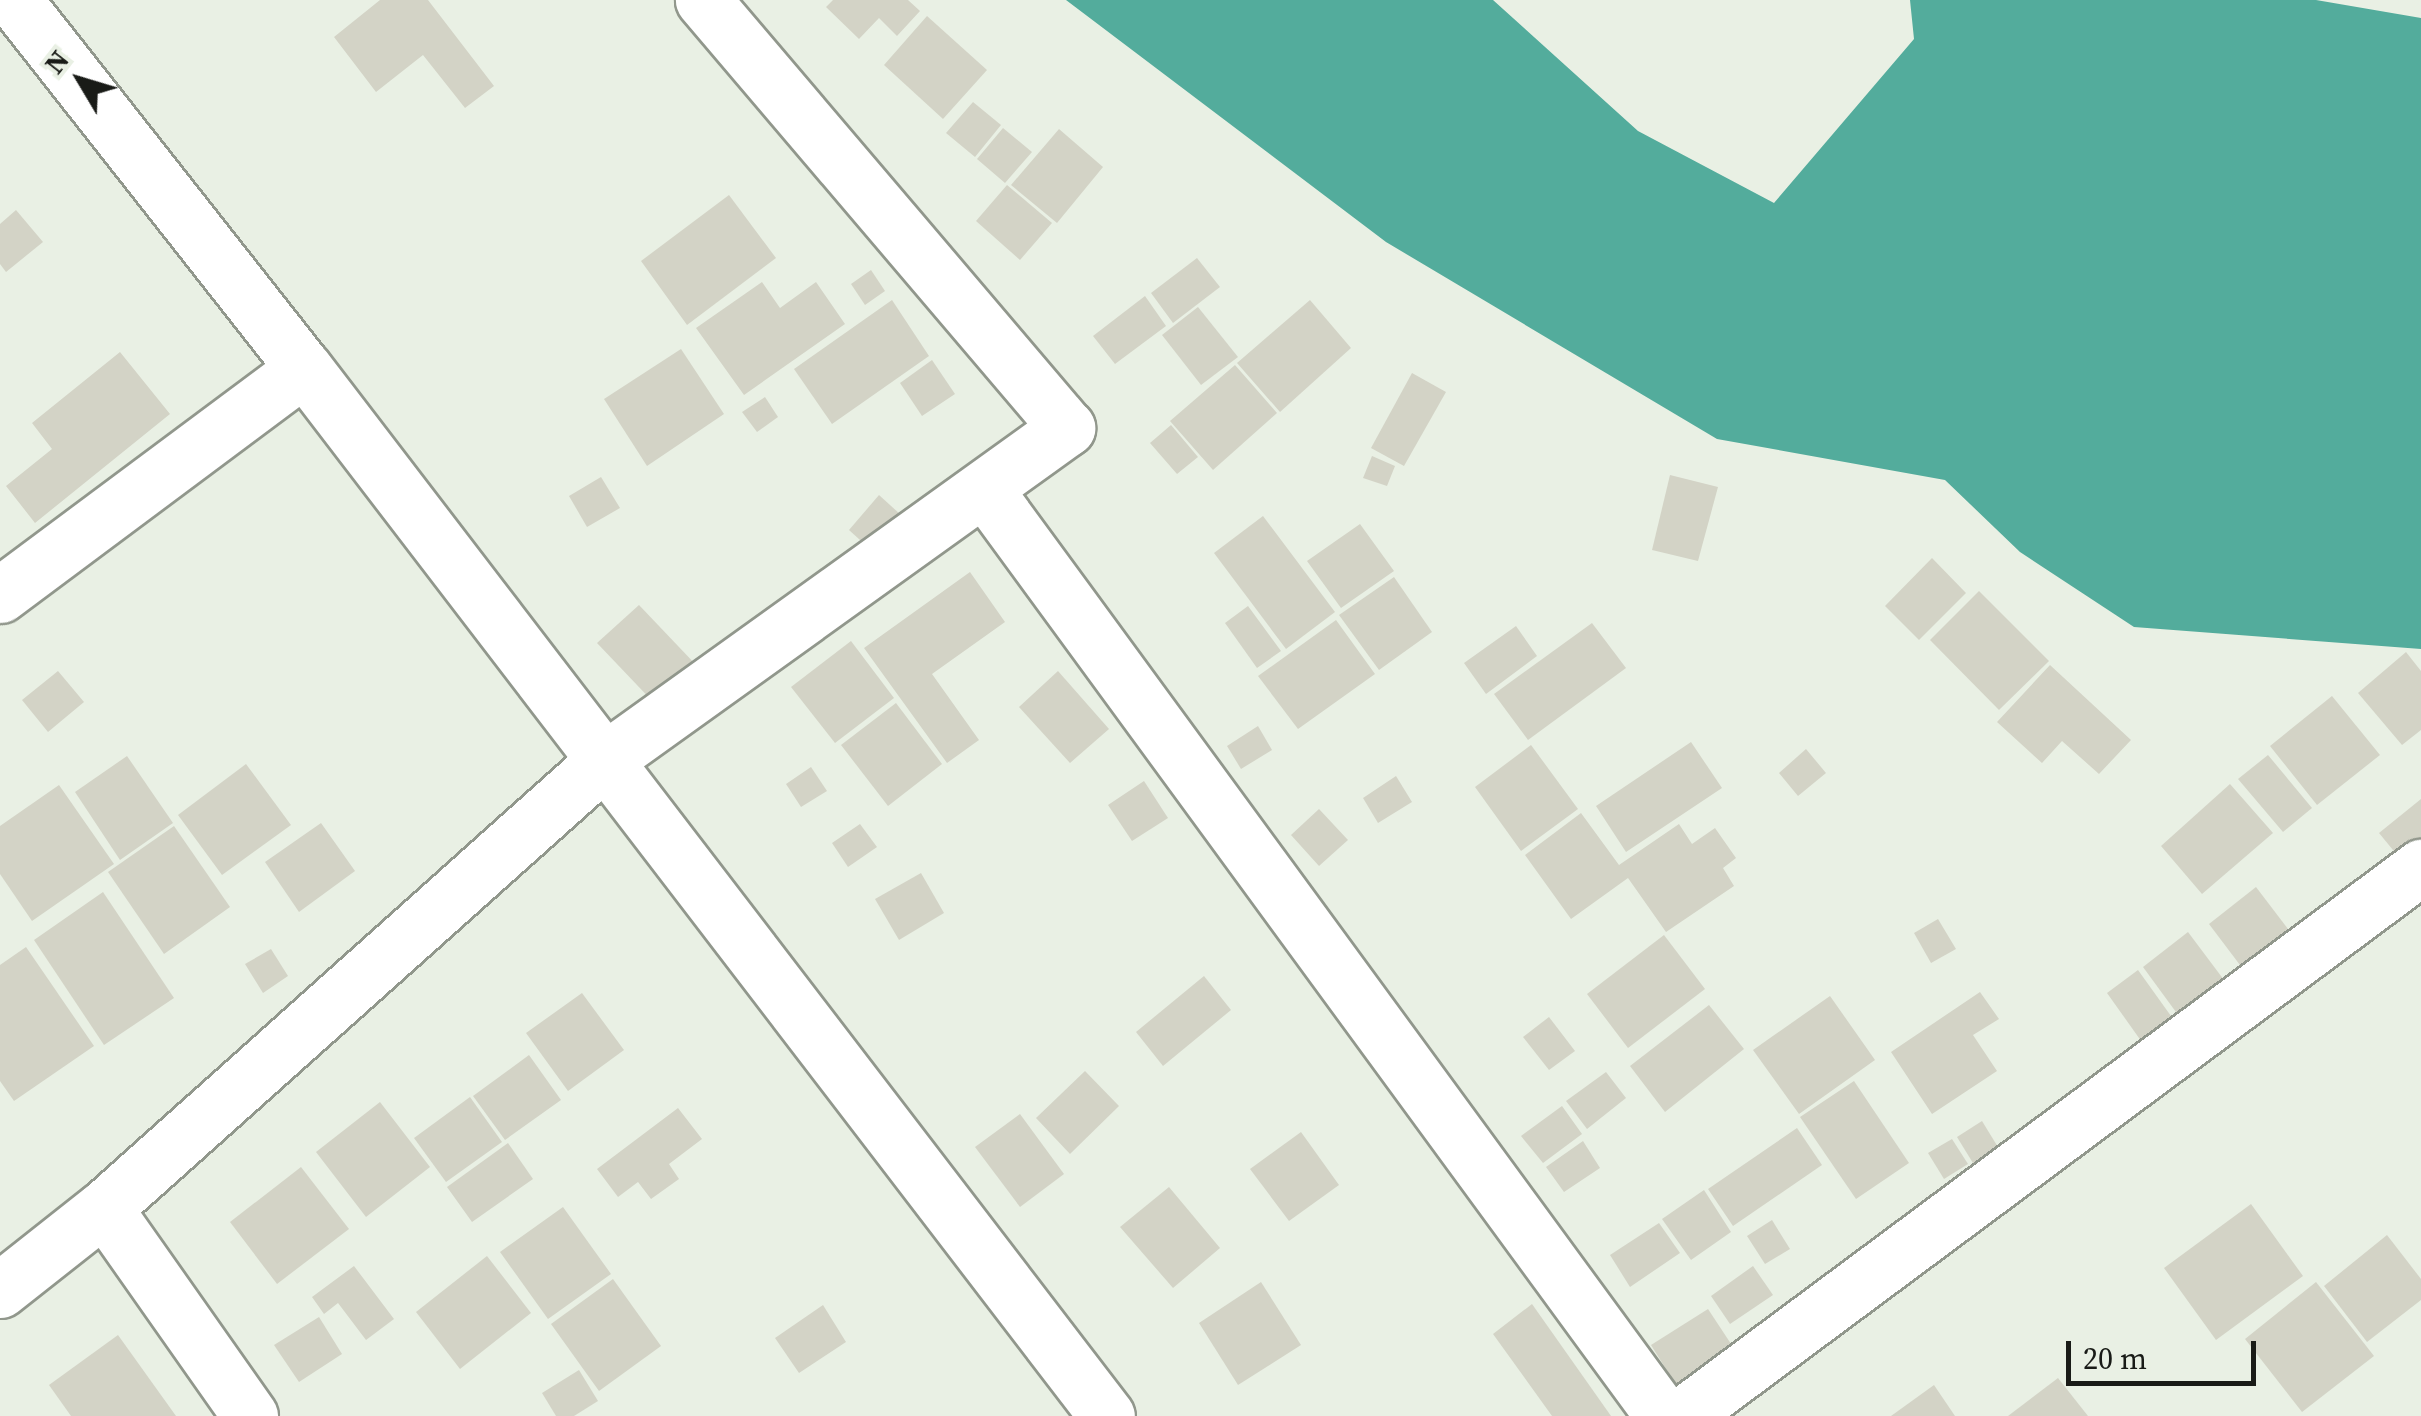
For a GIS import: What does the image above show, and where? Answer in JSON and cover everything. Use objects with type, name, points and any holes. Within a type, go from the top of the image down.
[{"type":"street","points":[[14,0],[606,759],[1107,1416]]},
{"type":"street","points":[[0,1290],[104,1208],[606,759],[985,490],[1066,428],[703,0]]},
{"type":"street","points":[[0,595],[304,368]]},
{"type":"street","points":[[985,490],[1663,1416]]},
{"type":"street","points":[[1682,1416],[2421,867]]},
{"type":"street","points":[[104,1208],[250,1416]]},
{"type":"water","points":[[1066,0],[1493,0],[1638,131],[1774,203],[1914,39],[1910,0],[2316,0],[2421,18],[2421,649],[2134,627],[2020,552],[1945,480],[1717,439],[1386,242]]},
{"type":"building","points":[[380,0],[428,0],[494,86],[465,108],[423,55],[376,92],[334,37]]},
{"type":"building","points":[[833,0],[908,0],[920,11],[897,36],[879,18],[859,39],[826,7]]},
{"type":"building","points":[[927,16],[987,70],[943,119],[884,65]]},
{"type":"building","points":[[973,102],[1001,125],[975,157],[946,133]]},
{"type":"building","points":[[1003,128],[1032,152],[1005,183],[977,159]]},
{"type":"building","points":[[1059,129],[1103,167],[1057,223],[1011,185]]},
{"type":"building","points":[[1007,185],[1052,223],[1020,260],[976,221]]},
{"type":"building","points":[[729,195],[776,258],[687,325],[641,261]]},
{"type":"building","points":[[16,210],[43,242],[6,272],[0,264],[0,224]]},
{"type":"building","points":[[1197,258],[1220,287],[1173,323],[1151,293]]},
{"type":"building","points":[[871,270],[885,291],[865,305],[851,284]]},
{"type":"building","points":[[762,282],[780,308],[816,282],[845,324],[744,395],[696,328]]},
{"type":"building","points":[[1145,296],[1166,326],[1115,364],[1093,336]]},
{"type":"building","points":[[892,300],[929,356],[832,424],[794,369]]},
{"type":"building","points":[[1310,300],[1351,348],[1280,412],[1237,363]]},
{"type":"building","points":[[1198,307],[1238,357],[1201,385],[1162,335]]},
{"type":"building","points":[[681,349],[724,414],[647,466],[604,399]]},
{"type":"building","points":[[120,352],[170,414],[35,523],[6,486],[52,449],[32,423]]},
{"type":"building","points":[[932,360],[955,394],[922,416],[900,383]]},
{"type":"building","points":[[1235,365],[1277,413],[1213,470],[1170,421]]},
{"type":"building","points":[[1412,373],[1446,392],[1404,466],[1371,448]]},
{"type":"building","points":[[765,397],[778,417],[757,432],[742,412]]},
{"type":"building","points":[[1171,425],[1198,457],[1177,474],[1150,443]]},
{"type":"building","points":[[1372,456],[1395,466],[1387,486],[1363,478]]},
{"type":"building","points":[[1670,475],[1718,487],[1698,561],[1652,550]]},
{"type":"building","points":[[601,477],[620,508],[587,527],[569,496]]},
{"type":"building","points":[[879,495],[901,515],[871,550],[849,530]]},
{"type":"building","points":[[1263,516],[1335,612],[1286,649],[1214,553]]},
{"type":"building","points":[[1360,524],[1394,571],[1341,608],[1307,561]]},
{"type":"building","points":[[1932,558],[1966,593],[1919,640],[1885,606]]},
{"type":"building","points":[[970,572],[1005,622],[932,674],[979,740],[947,763],[864,648]]},
{"type":"building","points":[[1394,577],[1432,632],[1379,670],[1339,615]]},
{"type":"building","points":[[1979,591],[2049,661],[1999,710],[1930,640]]},
{"type":"building","points":[[639,605],[698,667],[657,706],[597,643]]},
{"type":"building","points":[[1248,606],[1281,651],[1257,668],[1225,623]]},
{"type":"building","points":[[1336,620],[1375,674],[1298,729],[1258,676]]},
{"type":"building","points":[[1592,623],[1626,668],[1528,740],[1494,694]]},
{"type":"building","points":[[1516,626],[1537,656],[1486,694],[1464,663]]},
{"type":"building","points":[[851,641],[894,698],[835,743],[791,687]]},
{"type":"building","points":[[2406,652],[2421,671],[2421,730],[2402,745],[2358,693]]},
{"type":"building","points":[[2050,665],[2131,740],[2099,774],[2062,741],[2042,763],[1997,722]]},
{"type":"building","points":[[58,671],[84,702],[48,732],[22,700]]},
{"type":"building","points":[[1058,671],[1109,729],[1070,763],[1019,707]]},
{"type":"building","points":[[2332,696],[2380,755],[2317,805],[2270,746]]},
{"type":"building","points":[[896,703],[942,764],[888,806],[841,745]]},
{"type":"building","points":[[1258,726],[1272,750],[1241,769],[1227,746]]},
{"type":"building","points":[[1691,742],[1722,788],[1626,852],[1596,806]]},
{"type":"building","points":[[1531,745],[1578,809],[1521,851],[1475,787]]},
{"type":"building","points":[[1806,749],[1826,773],[1798,796],[1779,773]]},
{"type":"building","points":[[2268,755],[2312,808],[2283,832],[2238,779]]},
{"type":"building","points":[[127,756],[173,823],[120,860],[75,792]]},
{"type":"building","points":[[246,764],[291,825],[222,875],[178,815]]},
{"type":"building","points":[[811,767],[827,791],[801,807],[786,784]]},
{"type":"building","points":[[1396,776],[1412,802],[1378,823],[1363,798]]},
{"type":"building","points":[[1144,781],[1168,818],[1132,841],[1108,805]]},
{"type":"building","points":[[2230,784],[2273,833],[2202,894],[2161,846]]},
{"type":"building","points":[[59,785],[114,864],[32,921],[0,874],[0,826]]},
{"type":"building","points":[[2421,799],[2421,855],[2407,867],[2379,833]]},
{"type":"building","points":[[1319,809],[1348,840],[1319,866],[1291,835]]},
{"type":"building","points":[[1581,813],[1619,865],[1679,824],[1692,844],[1715,828],[1736,858],[1723,868],[1734,886],[1666,932],[1628,878],[1571,919],[1525,855]]},
{"type":"building","points":[[321,823],[355,871],[299,912],[265,862]]},
{"type":"building","points":[[860,824],[877,847],[848,867],[832,843]]},
{"type":"building","points":[[174,826],[230,907],[164,954],[108,872]]},
{"type":"building","points":[[921,873],[944,913],[899,940],[875,899]]},
{"type":"building","points":[[2256,887],[2294,937],[2246,973],[2209,924]]},
{"type":"building","points":[[103,892],[174,998],[104,1045],[34,940]]},
{"type":"building","points":[[1938,919],[1956,949],[1931,963],[1914,933]]},
{"type":"building","points":[[2188,932],[2230,988],[2184,1023],[2143,967]]},
{"type":"building","points":[[1664,935],[1705,989],[1628,1048],[1587,994]]},
{"type":"building","points":[[26,947],[94,1046],[14,1101],[0,1081],[0,965]]},
{"type":"building","points":[[271,949],[288,976],[263,993],[245,964]]},
{"type":"building","points":[[2138,970],[2176,1023],[2144,1045],[2107,993]]},
{"type":"building","points":[[1204,976],[1231,1010],[1163,1066],[1136,1032]]},
{"type":"building","points":[[1980,992],[1999,1019],[1973,1035],[1997,1071],[1932,1114],[1891,1052]]},
{"type":"building","points":[[582,993],[624,1050],[568,1091],[526,1033]]},
{"type":"building","points":[[1830,996],[1875,1060],[1799,1114],[1753,1050]]},
{"type":"building","points":[[1709,1005],[1744,1049],[1665,1112],[1630,1066]]},
{"type":"building","points":[[1549,1017],[1575,1051],[1549,1070],[1523,1037]]},
{"type":"building","points":[[529,1055],[561,1100],[505,1140],[473,1096]]},
{"type":"building","points":[[1085,1071],[1119,1106],[1070,1154],[1036,1118]]},
{"type":"building","points":[[1606,1072],[1626,1098],[1587,1129],[1566,1101]]},
{"type":"building","points":[[1854,1081],[1909,1163],[1856,1199],[1800,1117]]},
{"type":"building","points":[[470,1097],[502,1142],[446,1182],[414,1138]]},
{"type":"building","points":[[380,1102],[430,1167],[366,1217],[316,1152]]},
{"type":"building","points":[[1562,1106],[1582,1134],[1543,1163],[1521,1136]]},
{"type":"building","points":[[678,1108],[702,1139],[669,1164],[679,1179],[651,1199],[638,1182],[618,1197],[597,1169]]},
{"type":"building","points":[[1020,1114],[1064,1174],[1020,1207],[975,1147]]},
{"type":"building","points":[[1982,1121],[2001,1152],[1976,1168],[1957,1137]]},
{"type":"building","points":[[1797,1128],[1822,1165],[1733,1226],[1708,1189]]},
{"type":"building","points":[[1301,1132],[1339,1185],[1289,1221],[1250,1169]]},
{"type":"building","points":[[1952,1139],[1968,1164],[1944,1179],[1928,1153]]},
{"type":"building","points":[[1583,1141],[1600,1168],[1564,1192],[1546,1167]]},
{"type":"building","points":[[508,1143],[533,1179],[472,1222],[447,1187]]},
{"type":"building","points":[[301,1167],[349,1229],[277,1284],[230,1222]]},
{"type":"building","points":[[1169,1187],[1220,1248],[1173,1288],[1120,1227]]},
{"type":"building","points":[[1704,1190],[1731,1232],[1691,1260],[1662,1219]]},
{"type":"building","points":[[2251,1204],[2303,1276],[2216,1340],[2164,1268]]},
{"type":"building","points":[[563,1207],[611,1274],[548,1319],[500,1252]]},
{"type":"building","points":[[1772,1220],[1790,1249],[1765,1264],[1747,1236]]},
{"type":"building","points":[[1659,1223],[1680,1253],[1630,1287],[1610,1255]]},
{"type":"building","points":[[2387,1235],[2421,1279],[2421,1300],[2367,1342],[2324,1286]]},
{"type":"building","points":[[487,1256],[531,1313],[460,1369],[416,1312]]},
{"type":"building","points":[[354,1266],[394,1319],[366,1340],[338,1303],[324,1314],[312,1297]]},
{"type":"building","points":[[1753,1266],[1773,1295],[1730,1324],[1711,1296]]},
{"type":"building","points":[[613,1279],[661,1346],[599,1391],[551,1324]]},
{"type":"building","points":[[1261,1282],[1301,1345],[1238,1385],[1199,1323]]},
{"type":"building","points":[[2316,1282],[2374,1356],[2302,1412],[2245,1339]]},
{"type":"building","points":[[1532,1304],[1611,1416],[1552,1416],[1493,1334]]},
{"type":"building","points":[[823,1305],[846,1342],[799,1373],[775,1338]]},
{"type":"building","points":[[1708,1309],[1739,1356],[1681,1393],[1651,1345]]},
{"type":"building","points":[[319,1317],[342,1354],[299,1382],[274,1345]]},
{"type":"building","points":[[118,1335],[176,1416],[71,1416],[49,1385]]},
{"type":"building","points":[[579,1370],[598,1401],[574,1416],[556,1416],[542,1393]]},
{"type":"building","points":[[2058,1378],[2088,1416],[2008,1416]]},
{"type":"building","points":[[1934,1385],[1955,1416],[1891,1416]]}]
